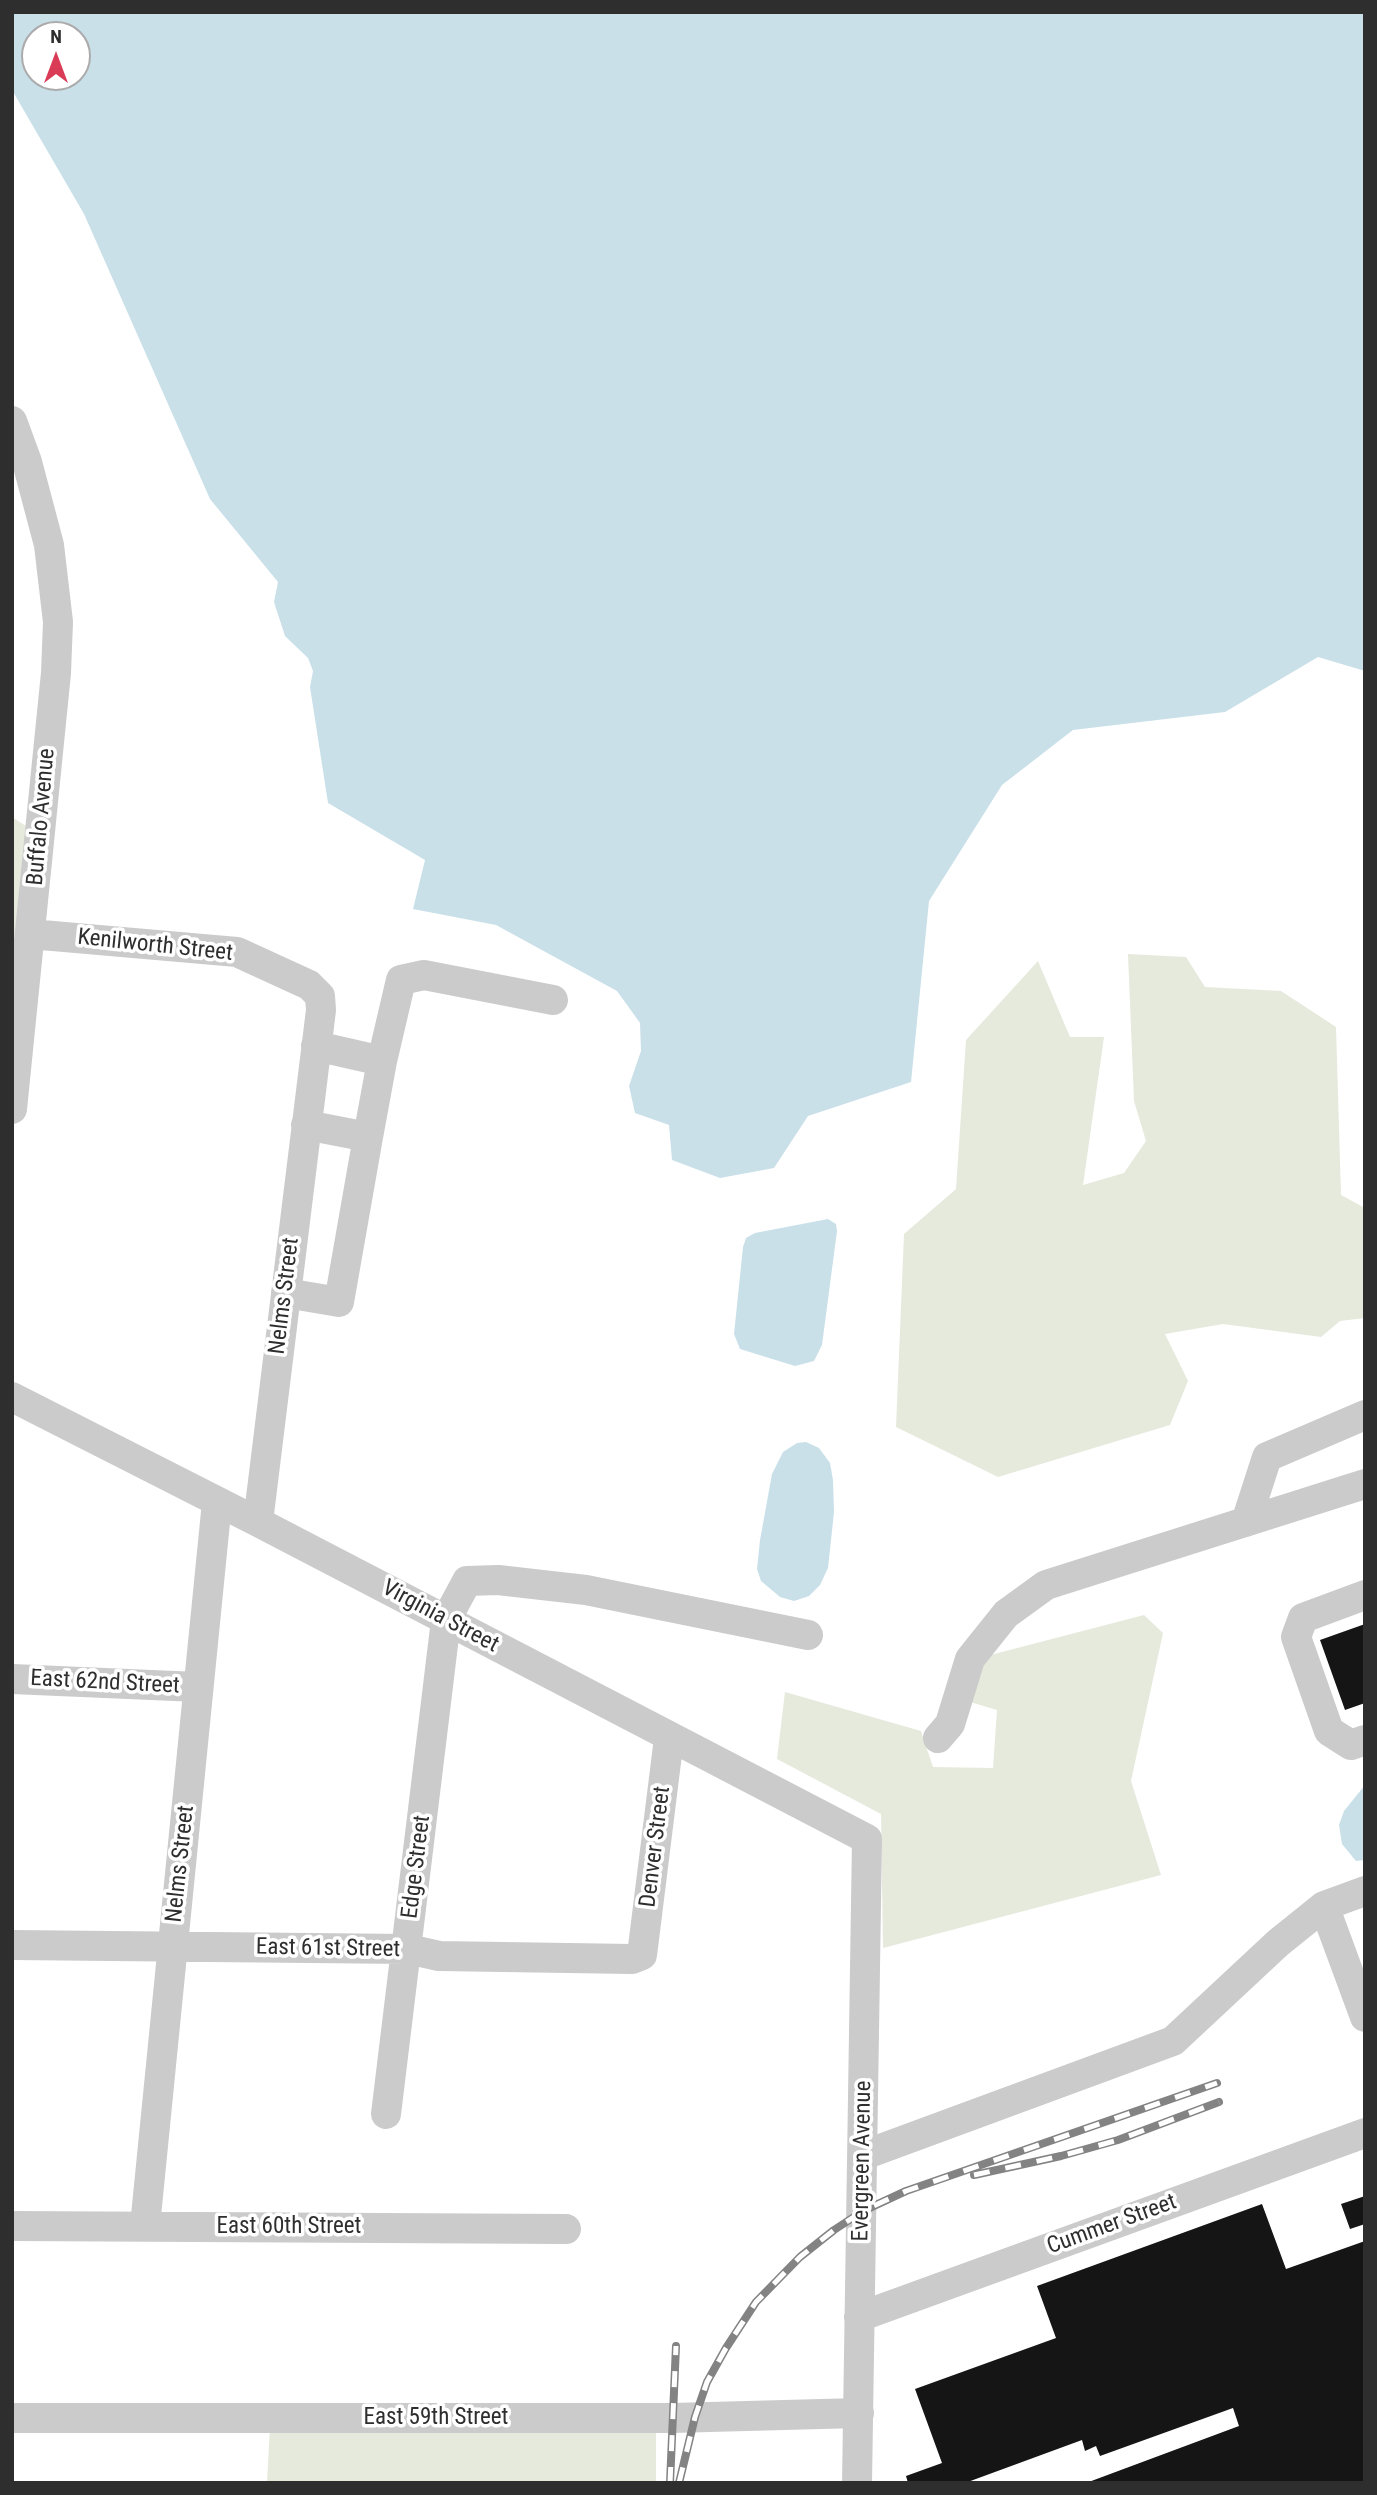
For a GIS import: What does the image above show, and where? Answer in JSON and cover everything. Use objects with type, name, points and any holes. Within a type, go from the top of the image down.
[{"type":"street","name":"Buffalo Avenue","points":[[12,421],[27,462],[44,525],[56,592],[58,622],[12,1109]]},
{"type":"street","name":"Kenilworth Street","points":[[30,934],[237,952],[309,985],[320,996],[321,1010],[306,1118]]},
{"type":"street","points":[[286,1293],[339,1303],[382,1061],[401,980],[424,975],[553,1000]]},
{"type":"street","points":[[316,1046],[382,1061]]},
{"type":"street","points":[[306,1118],[368,1137]]},
{"type":"street","name":"Nelms Street","points":[[258,1522],[306,1118]]},
{"type":"street","name":"Virginia Street","points":[[12,1397],[867,1839]]},
{"type":"street","points":[[1246,1521],[1267,1457],[1365,1415]]},
{"type":"street","points":[[938,1738],[950,1724],[970,1660],[1006,1614],[1046,1584],[1365,1484]]},
{"type":"street","name":"Nelms Street","points":[[145,2226],[217,1502]]},
{"type":"street","points":[[446,1620],[467,1581],[498,1580],[586,1590],[808,1635]]},
{"type":"street","points":[[1365,1595],[1303,1618],[1296,1637],[1329,1731],[1351,1745],[1365,1740]]},
{"type":"street","name":"Edge Street","points":[[386,2114],[446,1620]]},
{"type":"street","name":"East 62nd Street","points":[[12,1679],[198,1687]]},
{"type":"street","name":"Denver Street","points":[[642,1955],[669,1738]]},
{"type":"street","name":"Evergreen Avenue","points":[[857,2483],[867,1839]]},
{"type":"street","points":[[864,2155],[1173,2041],[1278,1943],[1324,1906],[1365,1891]]},
{"type":"street","points":[[1324,1906],[1365,2017]]},
{"type":"street","name":"East 61st Street","points":[[12,1945],[408,1949],[439,1956],[632,1959],[642,1955]]},
{"type":"street","name":"Cummer Street","points":[[859,2317],[1365,2133]]},
{"type":"street","name":"East 60th Street","points":[[12,2226],[566,2229]]},
{"type":"street","name":"East 59th Street","points":[[12,2418],[672,2418],[859,2413]]},
{"type":"shaded area","points":[[12,817],[26,826],[12,960]]},
{"type":"shaded area","points":[[1128,954],[1186,957],[1205,987],[1281,991],[1336,1027],[1341,1195],[1365,1208],[1365,1318],[1340,1321],[1321,1337],[1223,1324],[1165,1334],[1188,1381],[1170,1425],[998,1477],[896,1427],[904,1234],[956,1189],[966,1040],[1038,961],[1070,1037],[1104,1037],[1083,1185],[1124,1173],[1146,1141],[1134,1101]]},
{"type":"shaded area","points":[[1144,1615],[1163,1633],[1131,1781],[1161,1875],[883,1948],[881,1814],[777,1759],[785,1692],[921,1731],[933,1767],[993,1768],[997,1710],[970,1702],[979,1658]]},
{"type":"shaded area","points":[[656,2426],[656,2483],[267,2483],[270,2427]]},
{"type":"water","points":[[12,12],[1365,12],[1365,671],[1318,657],[1225,712],[1073,730],[1002,785],[929,901],[911,1082],[808,1116],[774,1168],[720,1178],[672,1160],[669,1125],[635,1113],[629,1086],[641,1051],[640,1023],[617,991],[496,925],[413,909],[425,860],[328,803],[310,687],[313,671],[308,658],[285,636],[274,602],[278,582],[210,499],[84,214],[12,90]]},
{"type":"water","points":[[828,1219],[836,1224],[837,1231],[822,1345],[814,1361],[795,1366],[740,1349],[734,1334],[746,1238],[755,1233]]},
{"type":"water","points":[[806,1442],[819,1448],[830,1463],[834,1512],[828,1568],[820,1585],[809,1596],[794,1601],[780,1597],[761,1581],[757,1569],[772,1474],[783,1452],[797,1443]]},
{"type":"water","points":[[1365,1785],[1365,1860],[1356,1861],[1342,1844],[1339,1825],[1344,1811]]},
{"type":"building","points":[[1365,1624],[1365,1703],[1345,1710],[1320,1640]]},
{"type":"building","points":[[1365,2196],[1365,2224],[1350,2229],[1341,2204]]},
{"type":"building","points":[[1262,2204],[1286,2269],[1365,2241],[1365,2483],[1086,2483],[1239,2426],[1233,2408],[1100,2456],[1096,2446],[1085,2451],[1082,2440],[965,2483],[908,2483],[906,2476],[942,2463],[915,2389],[1056,2338],[1037,2286]]},
{"type":"railway","points":[[679,2483],[695,2417],[707,2382],[726,2348],[756,2302],[800,2257],[834,2230],[863,2211],[906,2191],[1217,2083]]},
{"type":"railway","points":[[974,2175],[1118,2140],[1219,2102]]},
{"type":"railway","points":[[670,2483],[676,2346]]}]
